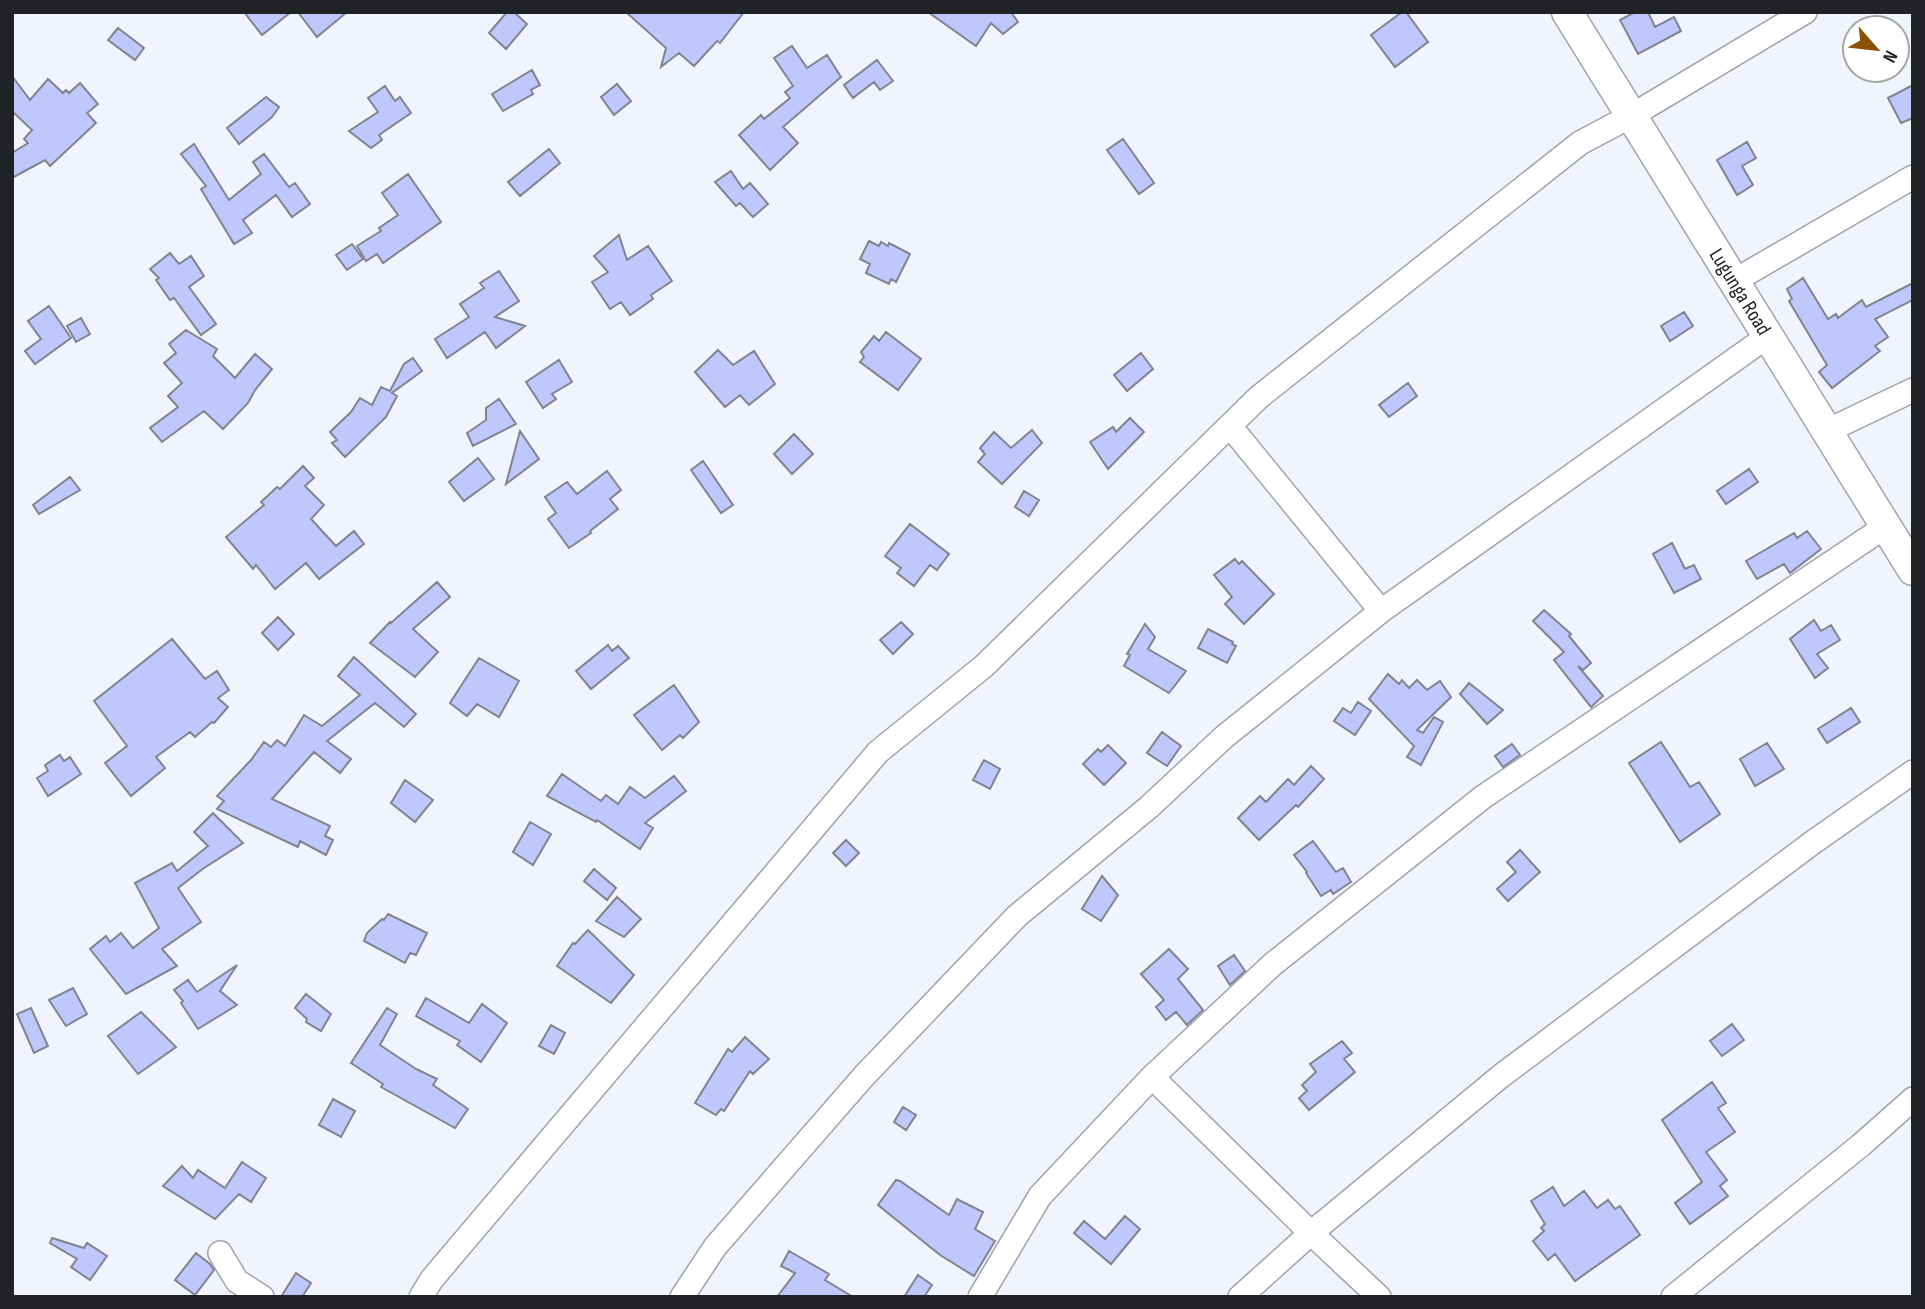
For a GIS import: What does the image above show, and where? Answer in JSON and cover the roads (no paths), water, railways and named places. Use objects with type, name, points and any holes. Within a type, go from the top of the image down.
[{"type":"street","name":"Lugunga Road","points":[[1567,12],[1913,570]]},
{"type":"street","points":[[421,1297],[432,1279],[878,752],[984,666],[1259,397],[1580,143],[1631,116],[1805,12]]},
{"type":"street","points":[[1734,281],[1913,177]]},
{"type":"street","points":[[682,1297],[715,1247],[837,1106],[1017,915],[1149,807],[1224,737],[1381,611],[1768,336]]},
{"type":"street","points":[[1827,431],[1913,390]]},
{"type":"street","points":[[1230,426],[1381,611]]},
{"type":"street","points":[[980,1297],[1040,1196],[1152,1077],[1273,964],[1483,797],[1886,526]]},
{"type":"street","points":[[1240,1297],[1311,1233],[1501,1076],[1812,843],[1913,772]]},
{"type":"street","points":[[1152,1077],[1379,1297]]},
{"type":"street","points":[[1673,1297],[1861,1145],[1913,1099]]},
{"type":"street","points":[[220,1253],[237,1281],[262,1297]]}]
